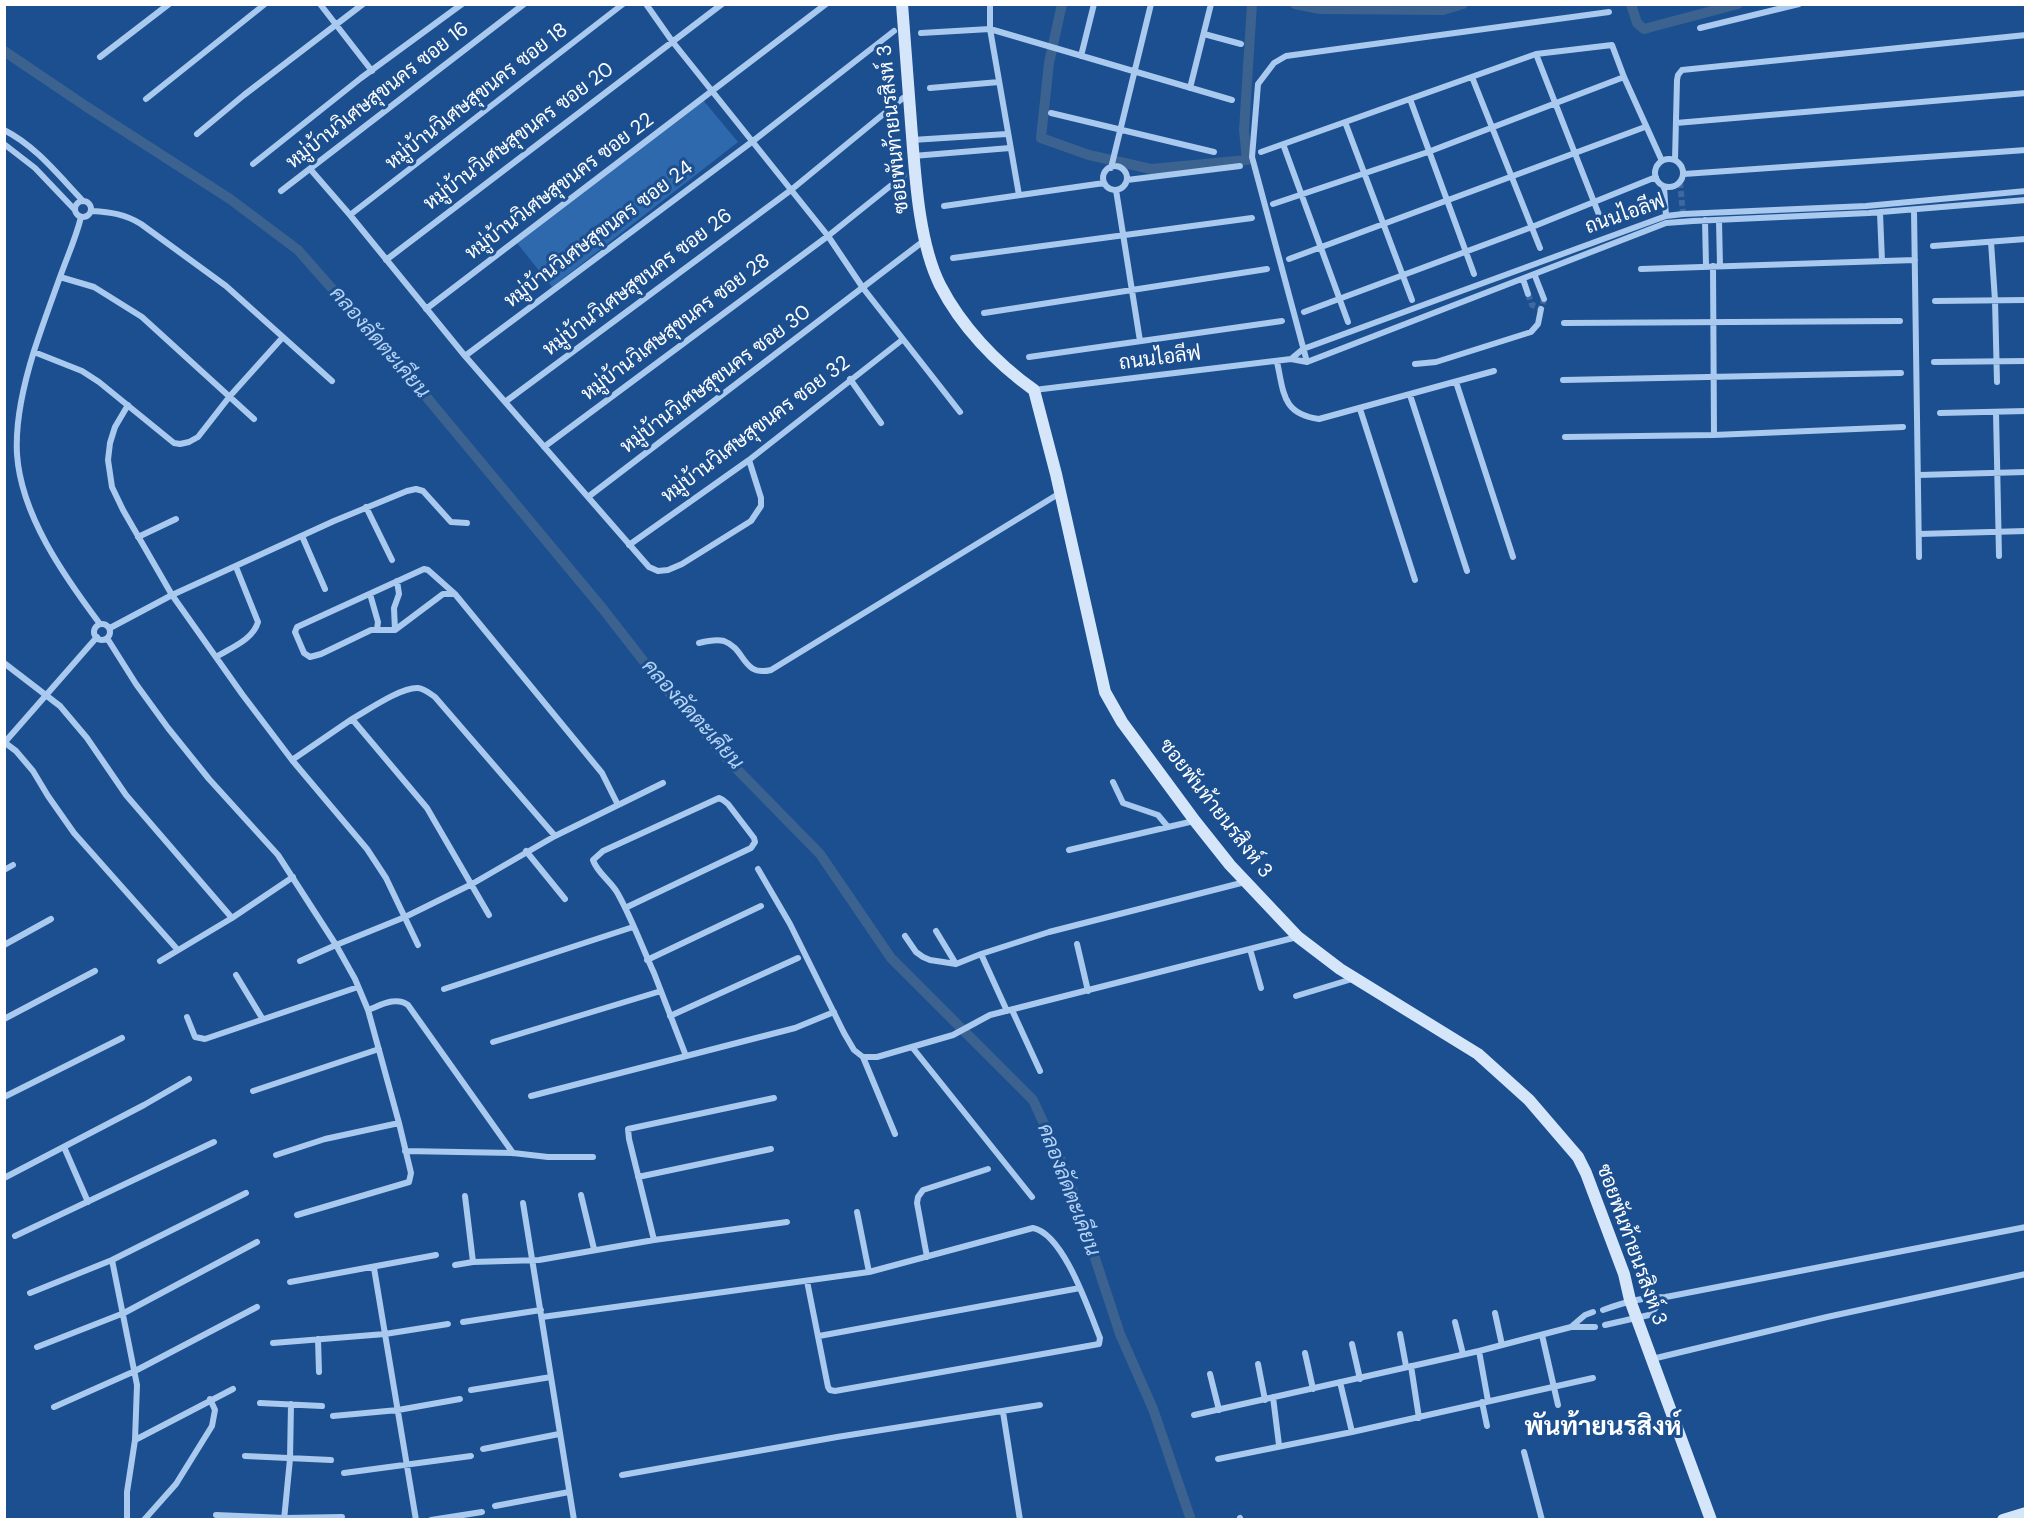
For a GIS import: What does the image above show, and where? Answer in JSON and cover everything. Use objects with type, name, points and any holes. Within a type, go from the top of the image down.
[{"type":"street","points":[[100,57],[169,4]]},
{"type":"street","points":[[146,99],[266,4]]},
{"type":"street","points":[[320,4],[372,71]]},
{"type":"street","points":[[197,134],[363,4]]},
{"type":"street","points":[[253,164],[462,4]]},
{"type":"street","name":"หมู่บ้านวิเศษสุขนคร ซอย 16","points":[[281,191],[524,4]]},
{"type":"street","name":"หมู่บ้านวิเศษสุขนคร ซอย 18","points":[[350,215],[624,4]]},
{"type":"street","points":[[646,4],[672,41],[828,236],[863,288],[960,412]]},
{"type":"street","name":"หมู่บ้านวิเศษสุขนคร ซอย 20","points":[[386,260],[722,4]]},
{"type":"street","name":"หมู่บ้านวิเศษสุขนคร ซอย 22","points":[[426,309],[826,4]]},
{"type":"street","name":"ซอยพันท้ายนรสิงห์ 3","points":[[902,4],[913,156],[922,219],[939,282],[954,309],[976,337],[1034,390],[1106,692],[1122,722],[1195,821],[1245,882],[1298,937],[1355,978],[1478,1054],[1529,1100],[1578,1157],[1624,1274],[1636,1318],[1711,1520]]},
{"type":"street","points":[[990,4],[990,30],[1019,195]]},
{"type":"street","points":[[1081,56],[1094,4]]},
{"type":"street","points":[[1127,180],[1124,186],[1116,190],[1104,183],[1104,175],[1111,168],[1151,4]]},
{"type":"street","points":[[1190,88],[1211,4]]},
{"type":"street","points":[[1700,28],[1799,4]]},
{"type":"street","points":[[1307,362],[1251,157],[1258,84],[1274,63],[1286,56],[1609,12]]},
{"type":"street","points":[[921,33],[990,30],[1232,100]]},
{"type":"street","name":"หมู่บ้านวิเศษสุขนคร ซอย 24","points":[[465,356],[753,141],[894,31]]},
{"type":"street","points":[[1204,34],[1241,44]]},
{"type":"street","points":[[1664,187],[1677,185],[1683,179],[1684,174],[1681,166],[1675,160],[1677,75],[1682,70],[2025,35]]},
{"type":"street","points":[[1261,152],[1536,54],[1612,45],[1645,127],[1662,162]]},
{"type":"street","points":[[1536,54],[1603,225]]},
{"type":"street","points":[[1472,77],[1540,248]]},
{"type":"street","points":[[1273,204],[1428,152],[1624,77]]},
{"type":"street","points":[[930,88],[999,82]]},
{"type":"street","points":[[1676,123],[2025,93]]},
{"type":"street","name":"หมู่บ้านวิเศษสุขนคร ซอย 26","points":[[505,402],[791,190],[903,98]]},
{"type":"street","points":[[1410,99],[1474,274]]},
{"type":"street","points":[[1051,113],[1214,152]]},
{"type":"street","points":[[1345,122],[1412,300]]},
{"type":"street","points":[[1289,259],[1645,127]]},
{"type":"street","points":[[4,130],[44,159],[83,201],[90,205],[92,211]]},
{"type":"street","points":[[912,140],[1007,134]]},
{"type":"street","points":[[14,151],[21,141]]},
{"type":"street","points":[[4,144],[35,168],[81,217]]},
{"type":"street","points":[[1283,144],[1348,322]]},
{"type":"street","points":[[913,156],[1010,148]]},
{"type":"street","points":[[1684,174],[2025,150]]},
{"type":"street","points":[[1666,216],[1664,187],[1656,177],[1656,168],[1662,162],[1675,160]]},
{"type":"street","points":[[1127,180],[1240,166]]},
{"type":"street","points":[[1111,168],[1122,169],[1127,180]]},
{"type":"street","points":[[311,170],[465,356],[649,567],[658,571],[668,570],[682,564],[751,521],[761,506],[761,498],[748,460]]},
{"type":"street","name":"หมู่บ้านวิเศษสุขนคร ซอย 28","points":[[544,447],[828,236],[904,175]]},
{"type":"street","points":[[1304,312],[1466,253],[1656,177]]},
{"type":"street","points":[[52,186],[63,179]]},
{"type":"street","points":[[944,206],[1104,183]]},
{"type":"street","points":[[1116,190],[1140,341]]},
{"type":"street","name":"ถนนไอลีฟ","points":[[1291,359],[1303,349],[1666,216],[1866,206],[2025,191]]},
{"type":"street","name":"ถนนไอลีฟ","points":[[1034,390],[1291,359],[1307,362],[1666,224],[1705,220],[1880,213],[2025,200]]},
{"type":"street","points":[[75,210],[77,204],[83,201]]},
{"type":"street","points":[[1914,210],[1919,557]]},
{"type":"street","points":[[81,217],[88,216],[92,211]]},
{"type":"street","points":[[92,211],[118,213],[130,217],[226,286],[332,381]]},
{"type":"street","points":[[1880,213],[1881,261]]},
{"type":"street","points":[[81,217],[34,352],[20,409],[17,431],[18,456],[30,509],[40,531],[74,589],[100,624]]},
{"type":"street","points":[[953,258],[1251,218]]},
{"type":"street","points":[[1705,220],[1713,266]]},
{"type":"street","points":[[1714,435],[1713,266],[1719,220]]},
{"type":"street","points":[[1933,246],[2025,239]]},
{"type":"street","points":[[1990,242],[1995,300],[1997,382]]},
{"type":"street","name":"หมู่บ้านวิเศษสุขนคร ซอย 30","points":[[588,497],[921,243]]},
{"type":"street","points":[[1641,269],[1915,260]]},
{"type":"street","points":[[984,313],[1268,268]]},
{"type":"street","points":[[1534,276],[1544,299]]},
{"type":"street","points":[[60,277],[94,287],[142,318],[254,419]]},
{"type":"street","points":[[1523,279],[1528,294]]},
{"type":"street","points":[[1935,301],[2025,300]]},
{"type":"street","points":[[1415,364],[1436,362],[1531,333],[1538,324],[1541,309]]},
{"type":"street","points":[[1029,357],[1282,321]]},
{"type":"street","points":[[1564,323],[1900,321]]},
{"type":"street","points":[[34,352],[82,371],[99,382],[174,443],[180,444],[198,437],[230,396],[283,337]]},
{"type":"street","name":"หมู่บ้านวิเศษสุขนคร ซอย 32","points":[[629,545],[748,460],[902,339]]},
{"type":"street","points":[[1934,362],[2025,361]]},
{"type":"street","points":[[1277,362],[1287,403],[1305,417],[1319,419],[1494,372]]},
{"type":"street","points":[[1563,380],[1901,374]]},
{"type":"street","points":[[850,379],[881,423]]},
{"type":"street","points":[[1456,382],[1513,557]]},
{"type":"street","points":[[1410,395],[1467,571]]},
{"type":"street","points":[[128,405],[115,427],[110,443],[109,473],[112,487],[138,537],[172,595],[216,657],[292,760],[367,849],[386,878],[418,945]]},
{"type":"street","points":[[1360,409],[1415,580]]},
{"type":"street","points":[[1940,413],[2025,411]]},
{"type":"street","points":[[1996,412],[1998,556]]},
{"type":"street","points":[[1565,437],[1714,435],[1903,427]]},
{"type":"street","points":[[1919,475],[2025,472]]},
{"type":"street","points":[[110,628],[172,595],[366,507],[416,489],[423,491],[451,522],[467,523]]},
{"type":"street","points":[[699,643],[717,640],[725,642],[734,647],[750,668],[762,672],[771,670],[1060,493]]},
{"type":"street","points":[[366,507],[392,560]]},
{"type":"street","points":[[138,537],[176,519]]},
{"type":"street","points":[[1919,534],[2025,531]]},
{"type":"street","points":[[302,536],[325,589]]},
{"type":"street","points":[[216,657],[249,636],[256,630],[258,622],[236,567]]},
{"type":"street","points":[[454,594],[443,594],[394,630],[371,630],[310,657],[303,651],[295,632],[297,627],[426,569],[454,594],[602,773],[618,805]]},
{"type":"street","points":[[394,630],[394,608],[399,594],[397,582]]},
{"type":"street","points":[[370,594],[378,622],[377,629]]},
{"type":"street","points":[[100,624],[106,624],[110,628],[107,638],[103,640],[97,638],[94,631],[100,624]]},
{"type":"street","points":[[97,638],[5,742],[33,771],[75,833],[177,949]]},
{"type":"street","points":[[107,638],[168,729],[209,779],[278,855],[336,945],[368,1010],[411,1173],[409,1182],[297,1215]]},
{"type":"street","points":[[4,663],[60,706],[126,795],[232,918]]},
{"type":"street","points":[[292,760],[352,719],[404,691],[415,688],[424,689],[435,697],[555,836]]},
{"type":"street","points":[[352,719],[427,808],[489,915]]},
{"type":"street","points":[[1113,782],[1124,803],[1158,815],[1168,827]]},
{"type":"street","points":[[300,962],[405,917],[472,884],[526,851],[663,783]]},
{"type":"street","points":[[625,908],[751,848],[755,842],[754,838],[728,804],[718,798],[603,851],[593,860],[594,865],[618,893],[661,991],[686,1056]]},
{"type":"street","points":[[1069,850],[1195,821]]},
{"type":"street","points":[[526,851],[564,899]]},
{"type":"street","points":[[4,870],[13,865]]},
{"type":"street","points":[[758,869],[790,924],[854,1050],[863,1057],[895,1134]]},
{"type":"street","points":[[160,960],[232,918],[293,877]]},
{"type":"street","points":[[905,936],[922,957],[956,964],[1049,932],[1245,882]]},
{"type":"street","points":[[647,960],[761,906]]},
{"type":"street","points":[[4,945],[51,919]]},
{"type":"street","points":[[444,989],[633,927]]},
{"type":"street","points":[[936,931],[956,964]]},
{"type":"street","points":[[863,1057],[877,1057],[953,1035],[981,1019],[1009,1010],[1298,937]]},
{"type":"street","points":[[1077,944],[1088,991]]},
{"type":"street","points":[[1250,949],[1261,988]]},
{"type":"street","points":[[981,954],[1040,1071]]},
{"type":"street","points":[[670,1016],[798,958]]},
{"type":"street","points":[[4,1019],[95,971]]},
{"type":"street","points":[[236,975],[262,1018]]},
{"type":"street","points":[[1296,996],[1355,978]]},
{"type":"street","points":[[187,1017],[198,1039],[213,1037],[262,1018],[358,987]]},
{"type":"street","points":[[493,1042],[661,991]]},
{"type":"street","points":[[368,1010],[395,1000],[408,1005],[513,1153]]},
{"type":"street","points":[[531,1096],[795,1028],[834,1012]]},
{"type":"street","points":[[4,1097],[122,1038]]},
{"type":"street","points":[[912,1047],[1032,1197]]},
{"type":"street","points":[[253,1091],[379,1049]]},
{"type":"street","points":[[4,1178],[189,1079]]},
{"type":"street","points":[[654,1240],[628,1139],[628,1129],[774,1098]]},
{"type":"street","points":[[276,1155],[325,1139],[399,1123]]},
{"type":"street","points":[[15,1236],[214,1142]]},
{"type":"street","points":[[64,1147],[88,1202]]},
{"type":"street","points":[[638,1177],[771,1149]]},
{"type":"street","points":[[405,1151],[593,1157]]},
{"type":"street","points":[[927,1257],[918,1197],[924,1190],[988,1169]]},
{"type":"street","points":[[30,1293],[112,1260],[246,1192]]},
{"type":"street","points":[[581,1195],[594,1249]]},
{"type":"street","points":[[465,1196],[473,1262]]},
{"type":"street","points":[[524,1203],[574,1520]]},
{"type":"street","points":[[857,1212],[869,1272]]},
{"type":"street","points":[[454,1265],[533,1259],[787,1222]]},
{"type":"street","points":[[1603,1310],[1630,1300],[1666,1298],[2025,1227]]},
{"type":"street","points":[[464,1322],[869,1272],[1025,1229],[1041,1230],[1048,1235],[1064,1257],[1080,1288],[1100,1338],[1099,1344],[835,1391],[830,1390],[807,1281]]},
{"type":"street","points":[[37,1347],[124,1313],[257,1242]]},
{"type":"street","points":[[290,1282],[436,1255]]},
{"type":"street","points":[[112,1260],[137,1385],[135,1440],[127,1492],[127,1520]]},
{"type":"street","points":[[374,1268],[416,1520]]},
{"type":"street","points":[[1651,1359],[1827,1317],[2025,1274]]},
{"type":"street","points":[[819,1336],[1080,1288]]},
{"type":"street","points":[[1605,1325],[1649,1315],[1666,1298]]},
{"type":"street","points":[[54,1407],[135,1371],[257,1307]]},
{"type":"street","points":[[1571,1327],[1585,1315],[1593,1312]]},
{"type":"street","points":[[1495,1313],[1502,1345]]},
{"type":"street","points":[[1455,1322],[1463,1354]]},
{"type":"street","points":[[273,1343],[385,1334],[448,1324]]},
{"type":"street","points":[[1194,1415],[1360,1379],[1571,1327],[1595,1327]]},
{"type":"street","points":[[1400,1334],[1419,1418]]},
{"type":"street","points":[[1542,1335],[1558,1406]]},
{"type":"street","points":[[318,1339],[320,1372]]},
{"type":"street","points":[[1352,1344],[1360,1379]]},
{"type":"street","points":[[1479,1351],[1487,1426]]},
{"type":"street","points":[[1305,1353],[1313,1389]]},
{"type":"street","points":[[1258,1364],[1265,1400]]},
{"type":"street","points":[[1210,1374],[1219,1410]]},
{"type":"street","points":[[471,1390],[551,1377]]},
{"type":"street","points":[[1218,1458],[1419,1418],[1593,1378]]},
{"type":"street","points":[[1340,1382],[1352,1432]]},
{"type":"street","points":[[135,1440],[232,1389]]},
{"type":"street","points":[[1273,1398],[1279,1445]]},
{"type":"street","points":[[144,1520],[176,1484],[212,1426],[215,1410],[210,1399]]},
{"type":"street","points":[[333,1416],[398,1410],[460,1400]]},
{"type":"street","points":[[260,1403],[322,1406]]},
{"type":"street","points":[[284,1519],[290,1459],[291,1404]]},
{"type":"street","points":[[622,1475],[837,1437],[1040,1406]]},
{"type":"street","points":[[1003,1413],[1020,1520]]},
{"type":"street","points":[[483,1449],[559,1434]]},
{"type":"street","points":[[1524,1452],[1542,1520]]},
{"type":"street","points":[[245,1456],[331,1460]]},
{"type":"street","points":[[344,1473],[471,1456]]},
{"type":"street","points":[[495,1506],[569,1492]]},
{"type":"street","points":[[431,1520],[482,1512]]},
{"type":"street","points":[[2003,1520],[2025,1514]]},
{"type":"street","points":[[216,1515],[284,1519],[342,1517]]},
{"type":"shaded area","points":[[703,100],[738,142],[552,287],[517,243]]},
{"type":"waterway","points":[[1062,4],[1049,63],[1041,138],[1089,155],[1151,169],[1247,160],[1244,130],[1252,4]]},
{"type":"waterway","points":[[1295,4],[1320,9],[1443,10],[1463,4]]},
{"type":"waterway","points":[[1631,4],[1637,23],[1644,29],[1738,4]]},
{"type":"waterway","name":"คลองลัดตะเคียน","points":[[4,51],[230,199],[298,250],[409,376],[603,609],[659,681],[728,760],[820,854],[891,958],[1033,1100],[1068,1176],[1120,1334],[1153,1409],[1191,1520]]},
{"type":"tunnel","points":[[1680,182],[1683,214]]},
{"type":"tunnel","points":[[1528,294],[1532,305],[1541,309],[1544,299]]},
{"type":"district","name":"พันท้ายนรสิงห์","points":[[1603,1428]]}]
